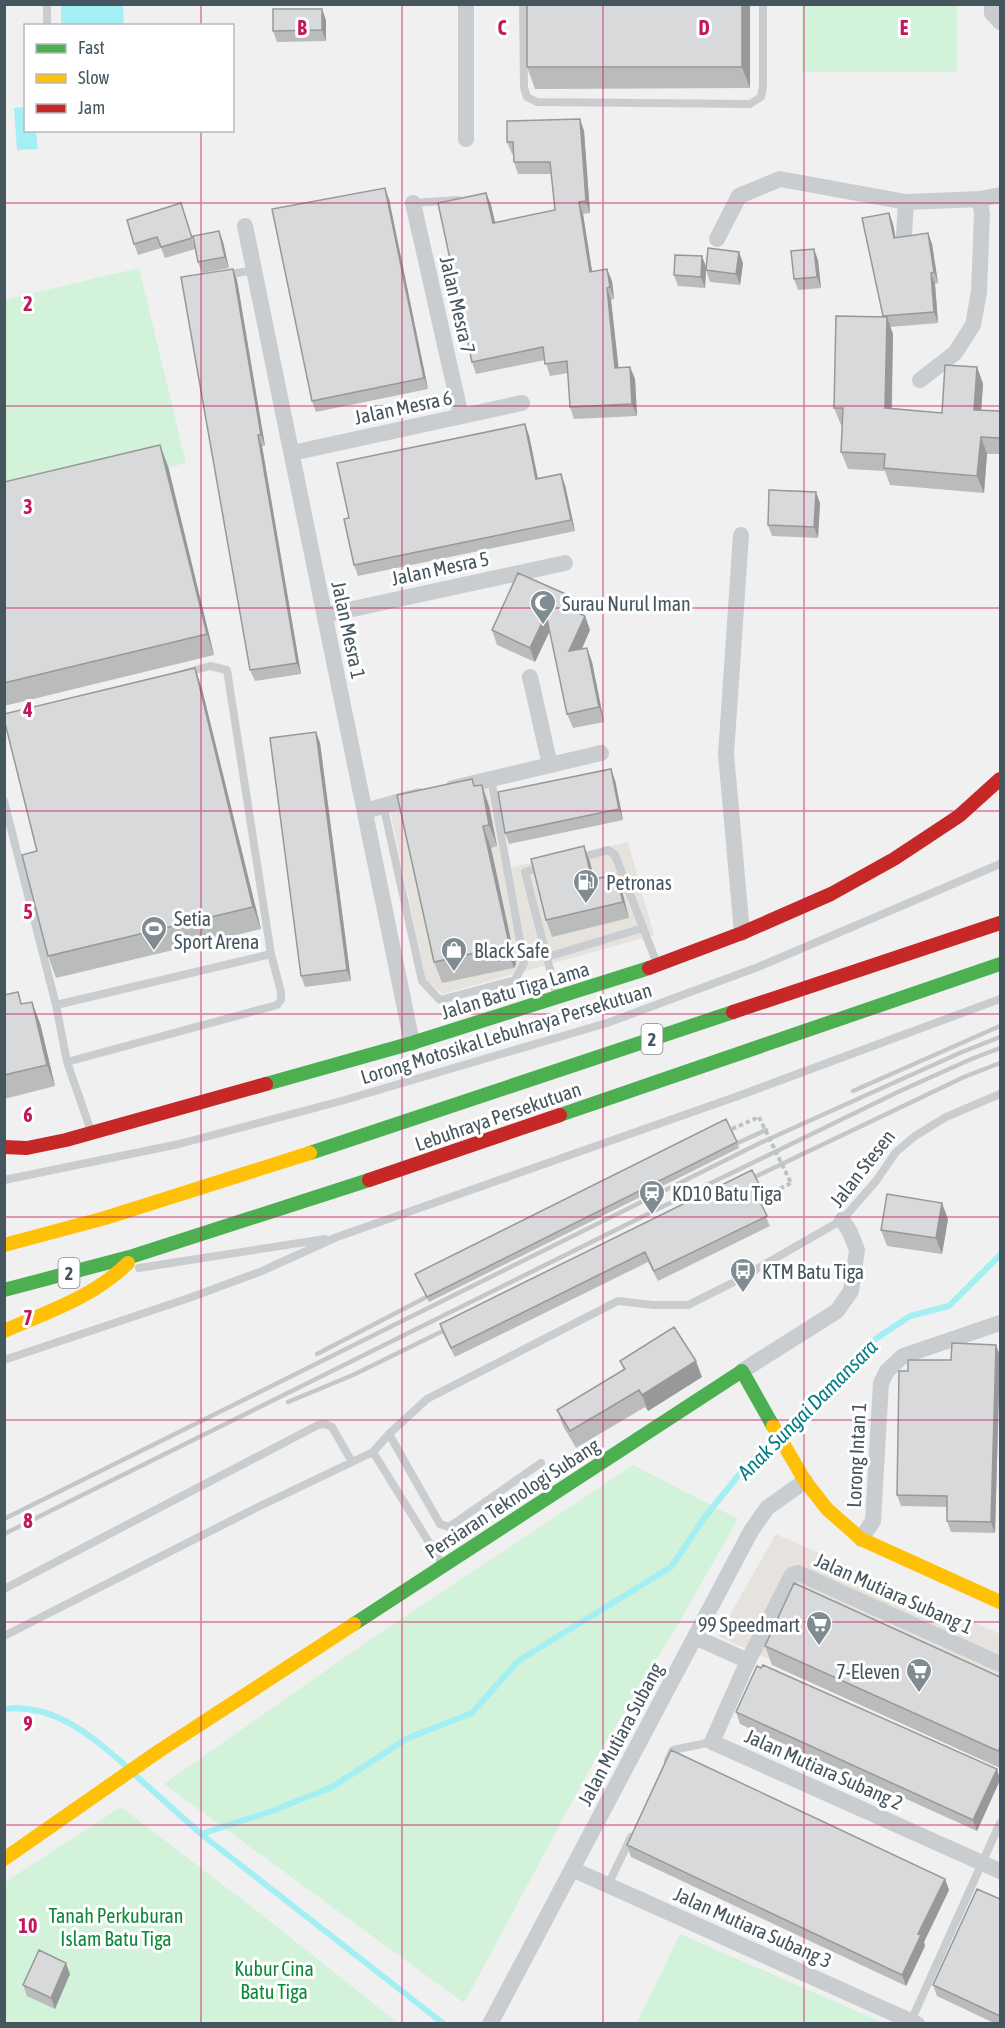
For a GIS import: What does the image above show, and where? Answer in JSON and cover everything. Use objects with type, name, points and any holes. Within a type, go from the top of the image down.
[{"type":"main road","name":"Jalan Batu Tiga Lama","points":[[4,1147],[27,1148],[66,1140],[412,1043],[657,965],[741,933],[831,894],[894,858],[958,816],[1000,779]]},
{"type":"main road","name":"Lebuhraya Persekutuan","points":[[4,1245],[105,1218],[315,1151],[1000,923]]},
{"type":"main road","name":"Lebuhraya Persekutuan","points":[[4,1290],[134,1256],[440,1156],[1000,964]]},
{"type":"main road","points":[[38,1221],[105,1218]]},
{"type":"main road","points":[[4,1331],[78,1298],[121,1271],[134,1256]]},
{"type":"main road","points":[[742,1371],[805,1481],[827,1509],[861,1539],[1000,1602]]},
{"type":"main road","name":"Persiaran Teknologi Subang","points":[[4,1859],[159,1751],[742,1371]]},
{"type":"street","points":[[466,4],[466,140]]},
{"type":"street","points":[[717,239],[739,196],[780,179],[906,202],[980,199],[1000,195]]},
{"type":"street","points":[[920,380],[955,353],[973,325],[979,292],[982,215],[980,199]]},
{"type":"street","name":"Jalan Mesra 7","points":[[413,202],[461,416]]},
{"type":"street","points":[[904,236],[906,202]]},
{"type":"street","name":"Jalan Mesra 1","points":[[245,225],[412,1043]]},
{"type":"street","name":"Jalan Mesra 6","points":[[292,453],[522,403]]},
{"type":"street","points":[[741,535],[726,754],[741,933]]},
{"type":"street","name":"Jalan Mesra 5","points":[[325,615],[565,563]]},
{"type":"street","points":[[530,677],[550,765]]},
{"type":"street","points":[[365,811],[383,804],[601,753]]},
{"type":"street","name":"Jalan Stesen","points":[[742,1371],[837,1311],[851,1291],[857,1250],[842,1220]]},
{"type":"street","name":"Lorong Intan 1","points":[[861,1539],[873,1521],[881,1383],[887,1371],[903,1356],[1000,1323]]},
{"type":"street","name":"Jalan Mutiara Subang","points":[[490,2024],[751,1531],[767,1508],[805,1481]]},
{"type":"street","name":"Jalan Mutiara Subang 1","points":[[753,1663],[792,1575],[798,1573],[1000,1664]]},
{"type":"street","points":[[695,1637],[753,1663]]},
{"type":"street","name":"Jalan Mutiara Subang 2","points":[[753,1663],[712,1742],[1000,1871]]},
{"type":"street","name":"Jalan Mutiara Subang 3","points":[[572,1869],[914,2022]]},
{"type":"lane","points":[[47,4],[47,24]]},
{"type":"lane","points":[[523,4],[524,88],[527,97],[537,102],[738,104],[750,104],[761,97],[763,4]]},
{"type":"lane","points":[[413,202],[467,200]]},
{"type":"lane","points":[[220,276],[255,270]]},
{"type":"lane","points":[[67,1062],[277,1005],[281,1000],[271,954],[227,670],[210,666],[176,675]]},
{"type":"lane","points":[[383,804],[422,981],[440,1000],[515,980],[524,963],[491,779]]},
{"type":"lane","points":[[4,801],[56,1005],[67,1062],[92,1132]]},
{"type":"lane","points":[[567,861],[608,850],[615,855],[657,965]]},
{"type":"lane","points":[[556,864],[525,872],[557,998]]},
{"type":"lane","name":"Lorong Motosikal Lebuhraya Persekutuan","points":[[4,1180],[191,1141],[341,1101],[607,1023],[758,967],[1000,864]]},
{"type":"lane","points":[[547,957],[643,928]]},
{"type":"lane","points":[[56,1005],[271,954]]},
{"type":"lane","points":[[4,1360],[189,1298],[262,1271],[337,1237],[738,1096],[1000,999]]},
{"type":"lane","name":"Jalan Stesen","points":[[842,1220],[876,1181],[896,1152],[915,1136],[946,1117],[1000,1094]]},
{"type":"lane","points":[[4,1636],[256,1508],[373,1452],[427,1399],[618,1300],[653,1305],[688,1305],[734,1282],[842,1220]]},
{"type":"lane","points":[[121,1271],[337,1237]]},
{"type":"lane","points":[[4,1589],[318,1425],[325,1424],[332,1427],[352,1462]]},
{"type":"lane","points":[[389,1434],[440,1524],[449,1527],[542,1463]]},
{"type":"lane","points":[[373,1452],[443,1565]]},
{"type":"lane","points":[[663,1771],[673,1750],[712,1742]]},
{"type":"lane","points":[[914,2022],[1000,1823]]},
{"type":"lane","points":[[608,1885],[633,1833]]},
{"type":"path","points":[[732,1129],[759,1117],[791,1183],[760,1199]]},
{"type":"shaded area","points":[[487,787],[503,869],[628,842],[654,935],[443,994],[426,980],[390,810]]},
{"type":"shaded area","points":[[776,1534],[1000,1634],[1000,1764],[718,1636]]},
{"type":"green space","points":[[802,5],[957,5],[957,72],[802,72]]},
{"type":"green space","points":[[139,268],[186,463],[5,506],[4,300]]},
{"type":"green space","points":[[633,1465],[738,1519],[677,1626],[593,1763],[464,2003],[164,1784],[371,1639]]},
{"type":"green space","name":"Tanah Perkuburan Islam Batu Tiga","points":[[121,1807],[398,2023],[5,2024],[5,1882]]},
{"type":"green space","points":[[680,1934],[884,2023],[637,2023]]},
{"type":"water","points":[[61,5],[123,5],[124,24],[61,24]]},
{"type":"water","points":[[24,107],[24,132],[36,132],[38,149],[17,150],[14,108]]},
{"type":"building","points":[[527,4],[742,4],[742,67],[527,67]]},
{"type":"building","points":[[273,9],[322,9],[322,30],[273,31]]},
{"type":"building","points":[[580,119],[586,201],[579,202],[590,272],[607,269],[615,368],[630,367],[632,404],[570,407],[567,361],[545,364],[543,347],[472,362],[438,203],[486,193],[493,223],[555,210],[550,162],[514,162],[513,142],[507,142],[507,121]]},
{"type":"building","points":[[385,188],[424,378],[312,401],[272,209]]},
{"type":"building","points":[[181,203],[192,238],[161,247],[157,237],[134,244],[127,220]]},
{"type":"building","points":[[889,213],[894,238],[928,233],[934,272],[931,273],[934,312],[883,316],[862,218]]},
{"type":"building","points":[[219,231],[225,257],[198,262],[193,236]]},
{"type":"building","points":[[708,248],[739,252],[736,274],[706,270]]},
{"type":"building","points":[[814,249],[817,277],[794,279],[791,251]]},
{"type":"building","points":[[675,255],[702,256],[701,277],[674,275]]},
{"type":"building","points":[[233,269],[261,435],[258,435],[297,663],[250,670],[181,277]]},
{"type":"building","points":[[836,316],[887,317],[885,408],[942,413],[945,365],[977,367],[974,410],[1000,411],[1000,438],[981,437],[977,476],[884,468],[885,454],[841,452],[843,408],[834,408]]},
{"type":"building","points":[[525,424],[536,479],[561,474],[571,520],[354,565],[344,519],[349,518],[337,463]]},
{"type":"building","points":[[160,445],[207,634],[4,683],[4,482]]},
{"type":"building","points":[[769,490],[816,492],[814,527],[768,525]]},
{"type":"building","points":[[518,573],[570,596],[565,607],[585,616],[569,651],[587,648],[599,707],[567,714],[546,614],[530,648],[492,630]]},
{"type":"building","points":[[195,668],[253,907],[48,956],[22,855],[37,851],[4,714]]},
{"type":"building","points":[[316,732],[347,970],[301,976],[270,738]]},
{"type":"building","points":[[611,769],[619,809],[505,833],[498,792]]},
{"type":"building","points":[[472,779],[474,786],[482,785],[489,825],[483,826],[509,943],[506,946],[434,962],[397,795]]},
{"type":"building","points":[[584,846],[592,880],[616,874],[623,902],[546,920],[531,859]]},
{"type":"building","points":[[18,992],[21,1004],[32,1002],[47,1065],[4,1075],[4,995]]},
{"type":"building","points":[[726,1119],[737,1142],[427,1297],[415,1274]]},
{"type":"building","points":[[752,1170],[759,1184],[753,1187],[767,1216],[654,1271],[645,1252],[451,1348],[440,1324]]},
{"type":"building","points":[[887,1194],[942,1203],[936,1238],[881,1230]]},
{"type":"building","points":[[674,1327],[696,1361],[642,1395],[639,1390],[570,1431],[557,1410],[625,1369],[620,1361]]},
{"type":"building","points":[[952,1343],[996,1345],[991,1522],[947,1521],[947,1496],[897,1495],[899,1371],[908,1371],[908,1360],[951,1360]]},
{"type":"building","points":[[794,1583],[1000,1677],[1000,1747],[998,1751],[765,1646]]},
{"type":"building","points":[[763,1665],[997,1769],[973,1820],[736,1712],[757,1666],[761,1668]]},
{"type":"building","points":[[671,1750],[945,1879],[918,1934],[921,1935],[902,1975],[627,1845]]},
{"type":"building","points":[[977,1889],[1000,1899],[1000,2016],[933,1985]]},
{"type":"building","points":[[39,1950],[66,1963],[51,1998],[23,1985]]},
{"type":"waterway","name":"Anak Sungai Damansara","points":[[201,1834],[272,1811],[332,1787],[408,1738],[472,1713],[518,1661],[671,1567],[705,1517],[746,1466],[871,1342],[910,1316],[949,1306],[1000,1255]]},
{"type":"waterway","points":[[4,1709],[22,1708],[39,1711],[71,1724],[86,1733],[127,1767]]},
{"type":"waterway","points":[[134,1774],[201,1834],[444,2024]]},
{"type":"railway","points":[[853,1091],[1000,1026]]},
{"type":"railway","points":[[4,1519],[760,1143],[1000,1037]]},
{"type":"railway","points":[[4,1534],[678,1199],[900,1091],[1000,1048]]},
{"type":"railway","points":[[742,1183],[964,1077],[1000,1063]]},
{"type":"railway","points":[[722,1150],[766,1130]]},
{"type":"railway","points":[[317,1354],[440,1290]]},
{"type":"railway","points":[[288,1402],[353,1375],[457,1324]]},
{"type":"traffic: fast","points":[[560,1115],[1000,964]]},
{"type":"traffic: fast","points":[[266,1084],[412,1043],[649,968]]},
{"type":"traffic: fast","points":[[310,1153],[733,1012]]},
{"type":"traffic: fast","points":[[4,1290],[133,1256],[369,1180]]},
{"type":"traffic: fast","points":[[354,1624],[742,1371],[773,1426]]},
{"type":"traffic: slow","points":[[4,1245],[105,1218],[310,1153]]},
{"type":"traffic: slow","points":[[4,1331],[85,1294],[115,1275],[128,1263]]},
{"type":"traffic: slow","points":[[773,1426],[805,1481],[827,1509],[861,1539],[1000,1602]]},
{"type":"traffic: slow","points":[[4,1859],[159,1751],[354,1624]]},
{"type":"traffic: jam","points":[[649,968],[742,933],[831,894],[894,859],[959,816],[1000,779]]},
{"type":"traffic: jam","points":[[733,1012],[1000,923]]},
{"type":"traffic: jam","points":[[4,1147],[27,1148],[66,1140],[266,1084]]},
{"type":"traffic: jam","points":[[369,1180],[560,1115]]},
{"type":"place","name":"Surau Nurul Iman","points":[[543,626]]},
{"type":"place","name":"Petronas","points":[[586,905]]},
{"type":"place","name":"Setia Sport Arena","points":[[154,952]]},
{"type":"place","name":"Black Safe","points":[[454,973]]},
{"type":"place","name":"KD10 Batu Tiga","points":[[652,1216]]},
{"type":"place","name":"KTM Batu Tiga","points":[[743,1294]]},
{"type":"place","name":"99 Speedmart","points":[[819,1647]]},
{"type":"place","name":"7-Eleven","points":[[919,1694]]},
{"type":"park label","name":"Kubur Cina Batu Tiga","points":[[274,1980]]}]
